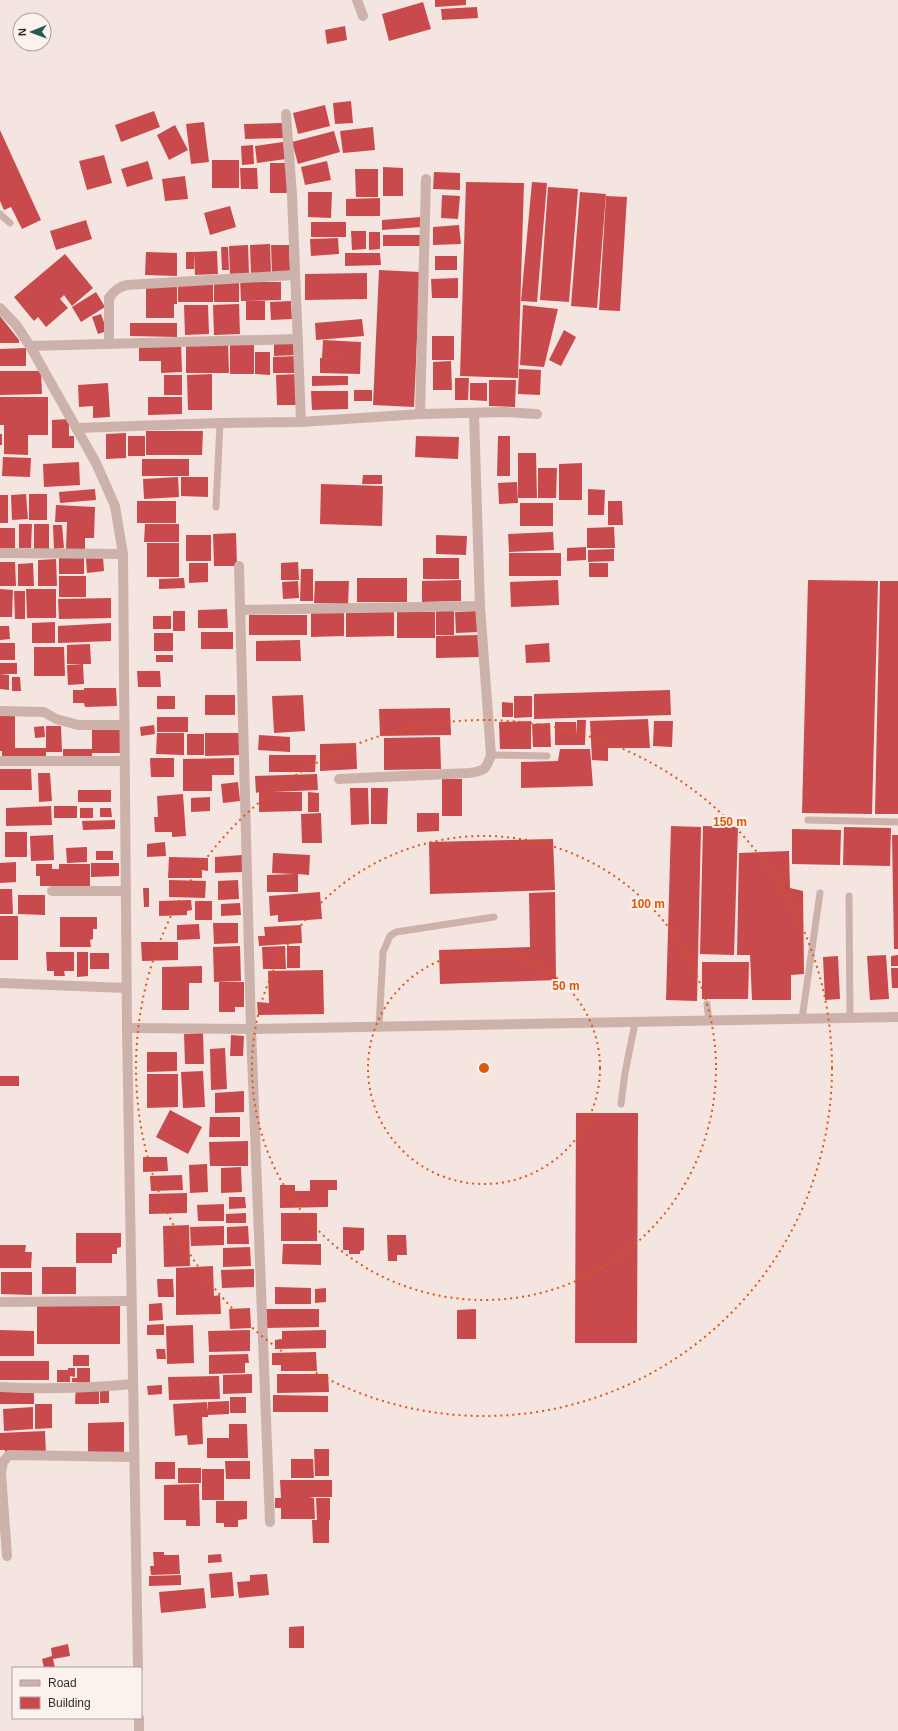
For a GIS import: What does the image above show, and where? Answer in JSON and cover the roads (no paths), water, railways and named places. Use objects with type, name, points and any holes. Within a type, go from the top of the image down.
[{"type":"street","points":[[358,0],[363,16]]},
{"type":"street","points":[[286,114],[292,195],[301,422]]},
{"type":"street","points":[[420,414],[426,179]]},
{"type":"street","points":[[109,344],[109,298],[119,287],[127,285],[294,275]]},
{"type":"street","points":[[0,308],[17,326],[30,346],[96,463],[116,506],[124,554],[126,988],[138,1667]]},
{"type":"street","points":[[30,346],[298,339]]},
{"type":"street","points":[[77,428],[301,422],[420,414],[474,414],[505,412],[537,414]]},
{"type":"street","points":[[339,779],[478,772],[487,767],[491,756],[480,606],[474,414]]},
{"type":"street","points":[[0,553],[124,554]]},
{"type":"street","points":[[239,566],[251,1029],[270,1522]]},
{"type":"street","points":[[240,610],[480,606]]},
{"type":"street","points":[[0,711],[44,712],[56,719],[78,726],[124,726]]},
{"type":"street","points":[[0,761],[124,761]]},
{"type":"street","points":[[52,891],[125,891]]},
{"type":"street","points":[[0,983],[126,988]]},
{"type":"street","points":[[127,1028],[251,1029],[898,1017]]},
{"type":"street","points":[[0,1302],[29,1300],[131,1301]]},
{"type":"street","points":[[0,1387],[47,1390],[86,1389],[133,1384]]},
{"type":"street","points":[[7,1556],[1,1483],[2,1467],[6,1458],[10,1455],[134,1457]]},
{"type":"street","points":[[139,1719],[139,1731]]},
{"type":"lane","points":[[0,214],[10,223]]},
{"type":"lane","points":[[216,507],[220,423]]},
{"type":"lane","points":[[491,756],[547,756]]},
{"type":"lane","points":[[808,820],[898,822]]},
{"type":"lane","points":[[802,1018],[820,893]]},
{"type":"lane","points":[[849,896],[850,1018]]},
{"type":"lane","points":[[379,1027],[383,952],[390,936],[396,932],[494,917]]},
{"type":"lane","points":[[707,1004],[709,1021]]},
{"type":"lane","points":[[621,1104],[625,1073],[635,1023]]}]
